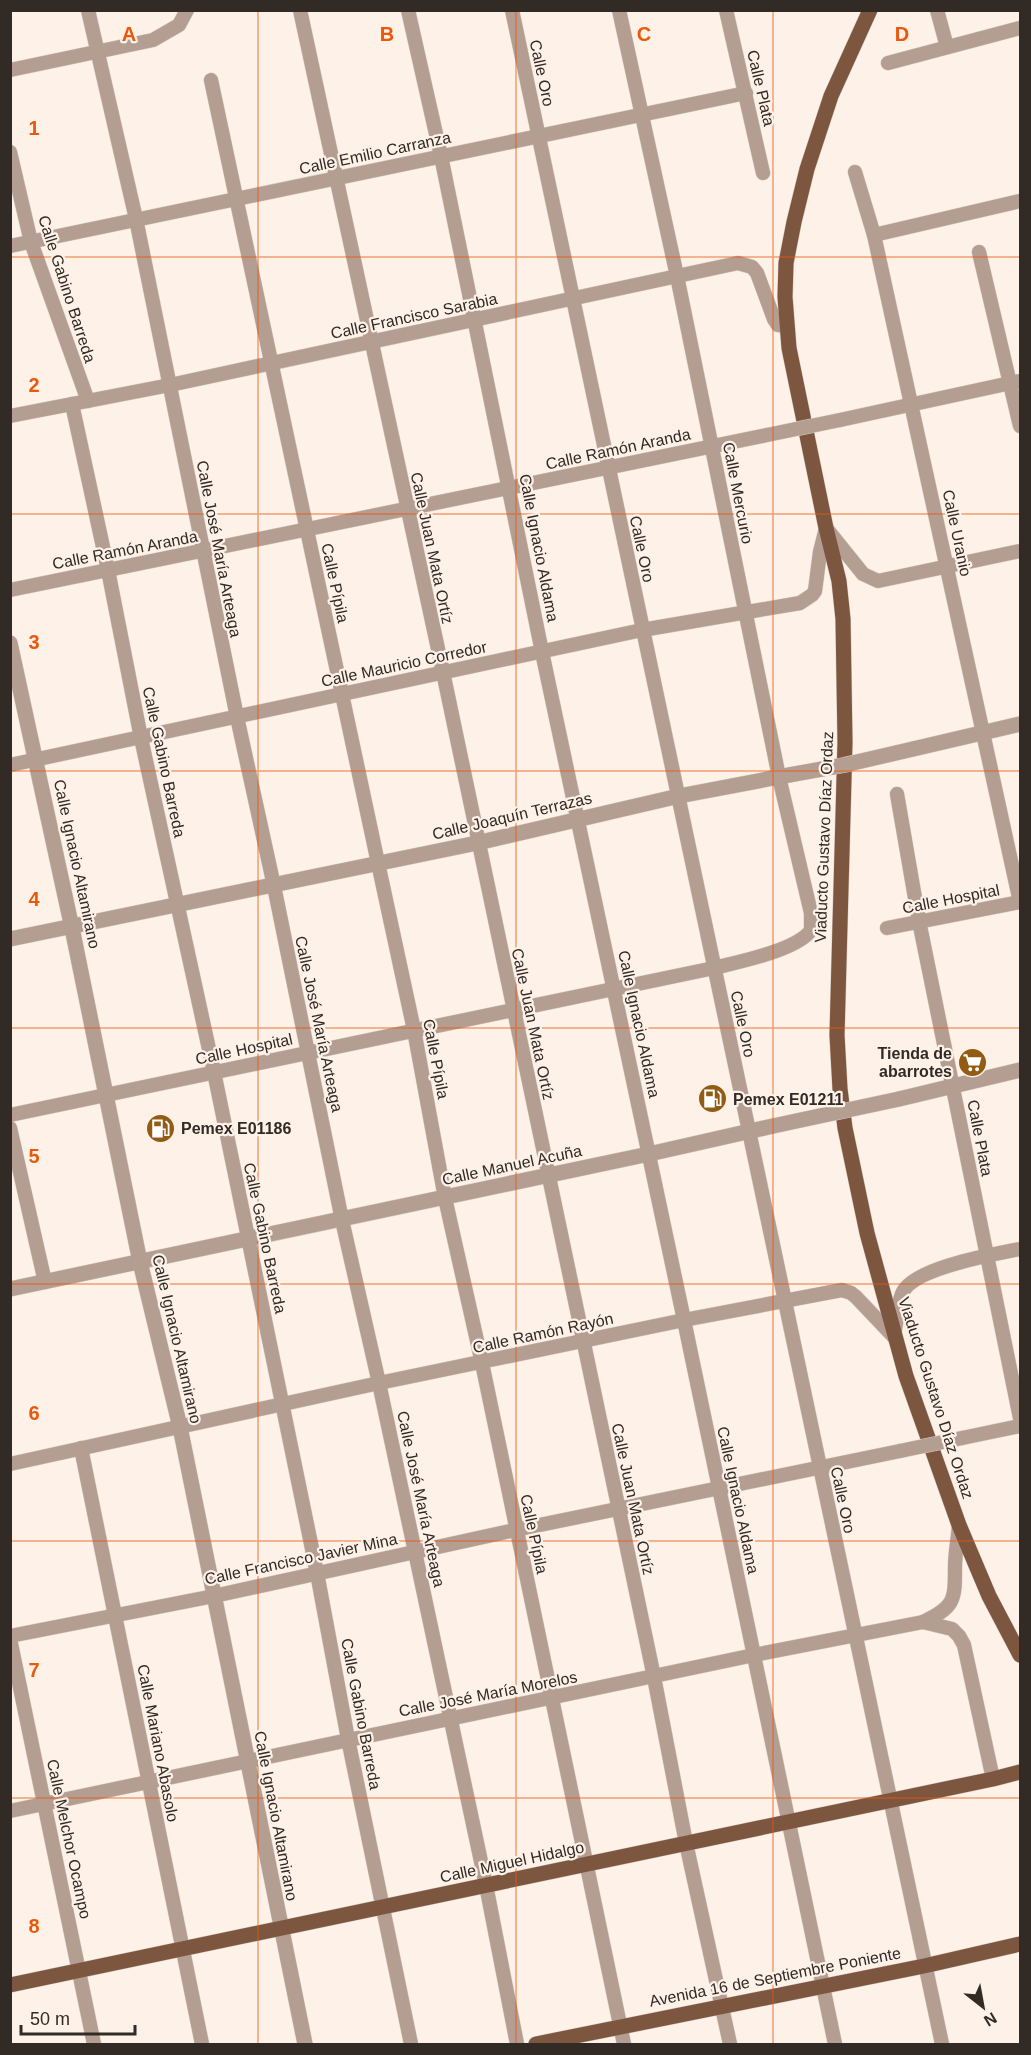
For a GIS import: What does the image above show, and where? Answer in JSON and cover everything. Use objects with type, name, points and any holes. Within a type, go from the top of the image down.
[{"type":"main road","name":"Viaducto Gustavo Díaz Ordaz","points":[[870,10],[831,96],[807,169],[786,263],[785,297],[789,348],[826,528],[840,581],[843,620],[845,742],[837,1035],[840,1089],[845,1128],[867,1233],[894,1337],[959,1525],[989,1596],[1020,1654]]},
{"type":"main road","name":"Calle Miguel Hidalgo","points":[[10,1985],[588,1865],[1006,1775]]},
{"type":"main road","name":"Avenida 16 de Septiembre Poniente","points":[[536,2044],[924,1966],[1020,1944]]},
{"type":"street","name":"Calle José María Arteaga","points":[[88,10],[136,219],[202,551],[274,886],[342,1220],[486,1885],[517,2044]]},
{"type":"street","points":[[10,70],[153,40],[169,33],[179,25],[187,10]]},
{"type":"street","name":"Calle Juan Mata Ortíz","points":[[300,10],[443,672],[477,843],[654,1677],[686,1844],[730,2044]]},
{"type":"street","name":"Calle Ignacio Aldama","points":[[408,10],[441,156],[542,652],[650,1154],[821,1987],[835,2044]]},
{"type":"street","name":"Calle Oro","points":[[512,10],[942,2044]]},
{"type":"street","name":"Calle Mercurio","points":[[619,10],[677,276],[745,612],[784,776],[812,924],[811,930],[804,938],[765,955]]},
{"type":"street","name":"Calle Plata","points":[[726,10],[763,173]]},
{"type":"street","points":[[937,10],[946,47]]},
{"type":"street","points":[[888,63],[1020,28]]},
{"type":"street","name":"Calle Pípila","points":[[211,80],[414,1030],[445,1198],[553,1698],[624,2044]]},
{"type":"street","name":"Calle Emilio Carranza","points":[[10,246],[746,93]]},
{"type":"street","name":"Calle Gabino Barreda","points":[[10,152],[31,242],[88,401]]},
{"type":"street","name":"Calle Uranio","points":[[855,172],[874,236],[1020,902]]},
{"type":"street","points":[[874,236],[1020,201]]},
{"type":"street","points":[[979,252],[1015,382],[1020,426]]},
{"type":"street","name":"Calle Francisco Sarabia","points":[[10,416],[170,385],[738,263],[752,267],[757,273],[774,319],[778,325],[787,326]]},
{"type":"street","name":"Calle Ramón Aranda","points":[[10,590],[609,468],[1015,382]]},
{"type":"street","name":"Calle Gabino Barreda","points":[[72,404],[141,738],[214,1072],[411,2044]]},
{"type":"street","points":[[826,528],[863,574],[878,581],[1020,551]]},
{"type":"street","name":"Calle Mauricio Corredor","points":[[10,765],[642,630],[800,603],[815,591],[818,584],[820,552],[826,528]]},
{"type":"street","name":"Calle Ignacio Altamirano","points":[[10,643],[72,928],[140,1262],[180,1427],[305,2044]]},
{"type":"street","name":"Calle Joaquín Terrazas","points":[[10,939],[477,843],[679,796],[844,765],[1020,724]]},
{"type":"street","name":"Calle Plata","points":[[897,794],[919,921],[1020,1418]]},
{"type":"street","name":"Calle Hospital","points":[[887,928],[1020,902]]},
{"type":"street","name":"Calle Hospital","points":[[10,1115],[714,968],[765,955]]},
{"type":"street","name":"Calle Manuel Acuña","points":[[10,1289],[650,1154],[1020,1070]]},
{"type":"street","points":[[10,1128],[45,1282]]},
{"type":"street","points":[[894,1337],[902,1292],[913,1280],[944,1267],[1020,1249]]},
{"type":"street","name":"Calle Ramón Rayón","points":[[10,1464],[379,1383],[842,1290],[851,1293],[894,1337]]},
{"type":"street","name":"Calle Francisco Javier Mina","points":[[10,1638],[515,1530],[1020,1426]]},
{"type":"street","name":"Calle Mariano Abasolo","points":[[81,1448],[202,2044]]},
{"type":"street","points":[[923,1622],[943,1611],[953,1599],[959,1525]]},
{"type":"street","name":"Calle José María Morelos","points":[[10,1811],[348,1739],[923,1622],[952,1629],[964,1645],[1006,1775]]},
{"type":"street","name":"Calle Melchor Ocampo","points":[[10,1638],[94,2044]]},
{"type":"place","name":"Tienda de abarrotes","points":[[973,1062]]},
{"type":"place","name":"Pemex E01211","points":[[712,1099]]},
{"type":"place","name":"Pemex E01186","points":[[160,1128]]}]
